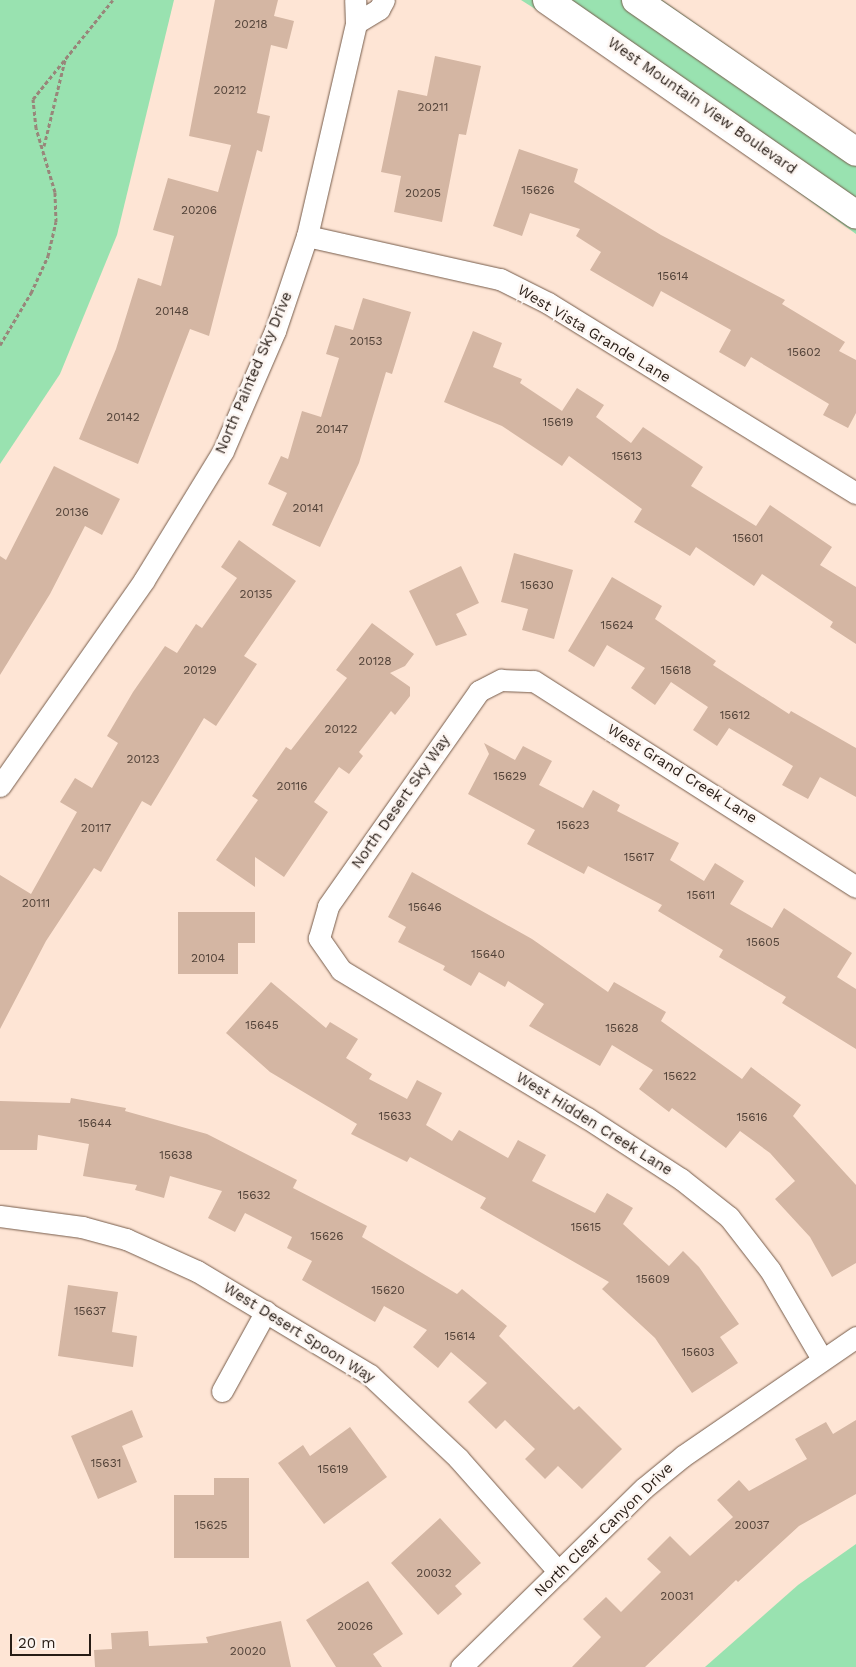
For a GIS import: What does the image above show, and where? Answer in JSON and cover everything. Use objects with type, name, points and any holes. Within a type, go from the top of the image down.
[{"type":"street","name":"North Painted Sky Drive","points":[[0,786],[144,580],[223,451],[275,331],[307,236],[356,23],[355,0]]},
{"type":"street","points":[[356,23],[380,9],[384,0]]},
{"type":"street","name":"West Mountain View Boulevard","points":[[547,0],[856,215]]},
{"type":"street","points":[[636,0],[856,152]]},
{"type":"street","name":"West Vista Grande Lane","points":[[307,236],[500,279],[548,303],[856,493]]},
{"type":"street","name":"West Grand Creek Lane","points":[[501,680],[534,681],[856,887]]},
{"type":"street","name":"North Desert Sky Way","points":[[320,938],[328,906],[479,691],[501,680]]},
{"type":"street","name":"West Hidden Creek Lane","points":[[320,938],[341,970],[587,1118],[681,1179],[729,1217],[770,1270],[822,1359]]},
{"type":"street","name":"West Desert Spoon Way","points":[[0,1216],[82,1227],[126,1239],[196,1271],[266,1311],[370,1375],[458,1458],[559,1572]]},
{"type":"street","points":[[222,1391],[266,1311]]},
{"type":"street","name":"North Clear Canyon Drive","points":[[461,1667],[644,1488],[683,1456],[856,1337]]},
{"type":"path","points":[[0,345],[48,256],[56,222],[56,192],[36,128],[33,99],[113,0]]},
{"type":"path","points":[[43,148],[65,59]]},
{"type":"green space","points":[[0,0],[174,0],[117,235],[60,374],[0,464]]},
{"type":"green space","points":[[521,0],[662,0],[856,135],[856,234],[614,59]]},
{"type":"green space","points":[[856,1544],[856,1667],[705,1667],[798,1585]]},
{"type":"building","points":[[215,0],[278,0],[274,16],[294,21],[287,49],[271,45],[257,113],[270,116],[262,152],[257,150],[209,336],[190,329],[138,464],[79,439],[116,349],[138,278],[161,286],[174,236],[153,230],[168,178],[218,192],[231,145],[189,136]]},
{"type":"building","points":[[435,56],[481,66],[466,135],[459,134],[442,222],[394,212],[401,176],[381,172],[398,90],[427,96]]},
{"type":"building","points":[[519,149],[578,169],[574,182],[661,235],[785,300],[782,304],[845,342],[839,351],[856,360],[856,413],[848,428],[823,415],[829,404],[751,357],[745,367],[719,352],[731,330],[661,291],[653,307],[590,270],[601,252],[576,236],[580,229],[530,213],[522,236],[493,226]]},
{"type":"building","points":[[363,298],[411,312],[392,374],[386,372],[359,463],[320,547],[272,525],[287,493],[268,484],[281,456],[288,459],[302,411],[321,417],[339,358],[326,354],[335,325],[353,330]]},
{"type":"building","points":[[473,331],[502,343],[493,367],[522,379],[520,383],[562,411],[577,388],[604,405],[596,417],[631,443],[643,427],[703,467],[691,486],[756,526],[770,505],[832,547],[820,565],[856,587],[856,644],[830,627],[833,622],[762,574],[754,586],[696,547],[690,556],[634,522],[642,509],[569,456],[562,466],[502,426],[444,402]]},
{"type":"building","points":[[54,466],[120,499],[102,535],[85,526],[50,594],[0,675],[0,556],[6,560]]},
{"type":"building","points":[[239,540],[296,581],[244,656],[257,664],[216,726],[204,718],[151,806],[142,801],[101,872],[94,868],[46,941],[0,1029],[0,875],[31,894],[77,812],[60,802],[75,778],[92,788],[118,743],[107,736],[133,692],[165,646],[177,653],[196,624],[202,628],[237,578],[221,567]]},
{"type":"building","points":[[514,553],[573,570],[554,639],[522,630],[528,609],[501,602]]},
{"type":"building","points":[[461,566],[479,603],[456,614],[467,635],[436,646],[409,591]]},
{"type":"building","points":[[612,577],[662,606],[655,619],[716,661],[713,665],[789,714],[791,711],[856,748],[856,797],[820,777],[808,799],[782,785],[793,766],[729,728],[717,746],[693,730],[708,707],[671,682],[655,705],[631,688],[645,668],[607,645],[594,667],[568,651]]},
{"type":"building","points":[[372,623],[414,654],[405,666],[390,673],[410,687],[410,696],[395,715],[391,711],[359,752],[363,756],[349,774],[339,767],[314,802],[328,812],[284,877],[255,857],[255,887],[216,860],[258,800],[252,796],[286,747],[291,750],[347,678],[336,670]]},
{"type":"building","points":[[484,743],[515,760],[523,746],[552,761],[539,785],[583,808],[593,790],[620,805],[617,811],[679,843],[670,860],[704,881],[715,863],[744,881],[730,904],[772,928],[784,908],[852,953],[837,977],[856,989],[856,1049],[782,1003],[786,997],[719,957],[723,950],[658,911],[662,905],[588,866],[584,874],[527,844],[535,830],[468,794],[489,754]]},
{"type":"building","points":[[412,872],[532,939],[608,992],[614,982],[666,1012],[661,1021],[742,1079],[751,1067],[801,1105],[793,1116],[856,1185],[856,1263],[832,1277],[810,1237],[775,1199],[795,1181],[770,1153],[740,1131],[726,1148],[672,1108],[669,1112],[639,1089],[653,1070],[612,1045],[600,1066],[529,1026],[544,1004],[508,981],[505,987],[479,972],[471,986],[443,970],[445,966],[398,942],[406,927],[388,917]]},
{"type":"building","points":[[178,912],[255,912],[255,943],[238,943],[238,974],[178,974]]},
{"type":"building","points":[[271,982],[326,1028],[330,1022],[358,1039],[346,1058],[372,1074],[369,1079],[407,1099],[417,1080],[442,1093],[426,1125],[452,1141],[459,1130],[508,1158],[518,1140],[546,1155],[532,1181],[595,1213],[607,1193],[633,1208],[623,1224],[669,1266],[683,1251],[699,1267],[739,1324],[720,1337],[738,1363],[692,1393],[655,1338],[602,1289],[609,1282],[480,1208],[486,1198],[410,1157],[407,1162],[351,1134],[357,1124],[270,1072],[226,1033]]},
{"type":"building","points":[[71,1098],[126,1108],[125,1111],[207,1134],[297,1180],[293,1188],[367,1226],[362,1237],[457,1294],[462,1289],[507,1326],[499,1336],[574,1410],[579,1406],[622,1449],[582,1489],[558,1466],[545,1479],[525,1459],[535,1449],[505,1420],[496,1429],[468,1402],[487,1383],[451,1352],[438,1368],[413,1347],[427,1330],[384,1306],[375,1322],[302,1280],[312,1261],[287,1248],[292,1237],[245,1213],[235,1232],[208,1218],[222,1191],[170,1176],[164,1198],[135,1190],[137,1185],[83,1176],[89,1144],[38,1135],[37,1150],[0,1150],[0,1101],[70,1103]]},
{"type":"building","points":[[68,1285],[118,1292],[112,1332],[137,1336],[133,1367],[58,1356]]},
{"type":"building","points":[[132,1410],[143,1437],[122,1446],[137,1482],[98,1499],[71,1436]]},
{"type":"building","points":[[856,1420],[856,1494],[799,1526],[738,1582],[736,1580],[645,1667],[572,1667],[601,1637],[583,1619],[606,1597],[621,1612],[661,1572],[647,1559],[670,1536],[690,1556],[733,1517],[717,1500],[739,1480],[749,1491],[807,1459],[795,1439],[826,1422],[833,1434]]},
{"type":"building","points":[[350,1427],[387,1477],[324,1524],[278,1463],[303,1445],[310,1456]]},
{"type":"building","points":[[214,1478],[249,1478],[249,1558],[174,1558],[174,1495],[214,1495]]},
{"type":"building","points":[[440,1518],[481,1563],[455,1586],[462,1594],[438,1615],[391,1563]]},
{"type":"building","points":[[368,1581],[403,1634],[373,1654],[382,1667],[336,1667],[306,1620]]},
{"type":"building","points":[[281,1621],[291,1667],[95,1667],[94,1650],[112,1649],[111,1633],[148,1631],[149,1646],[208,1643],[206,1637]]}]
